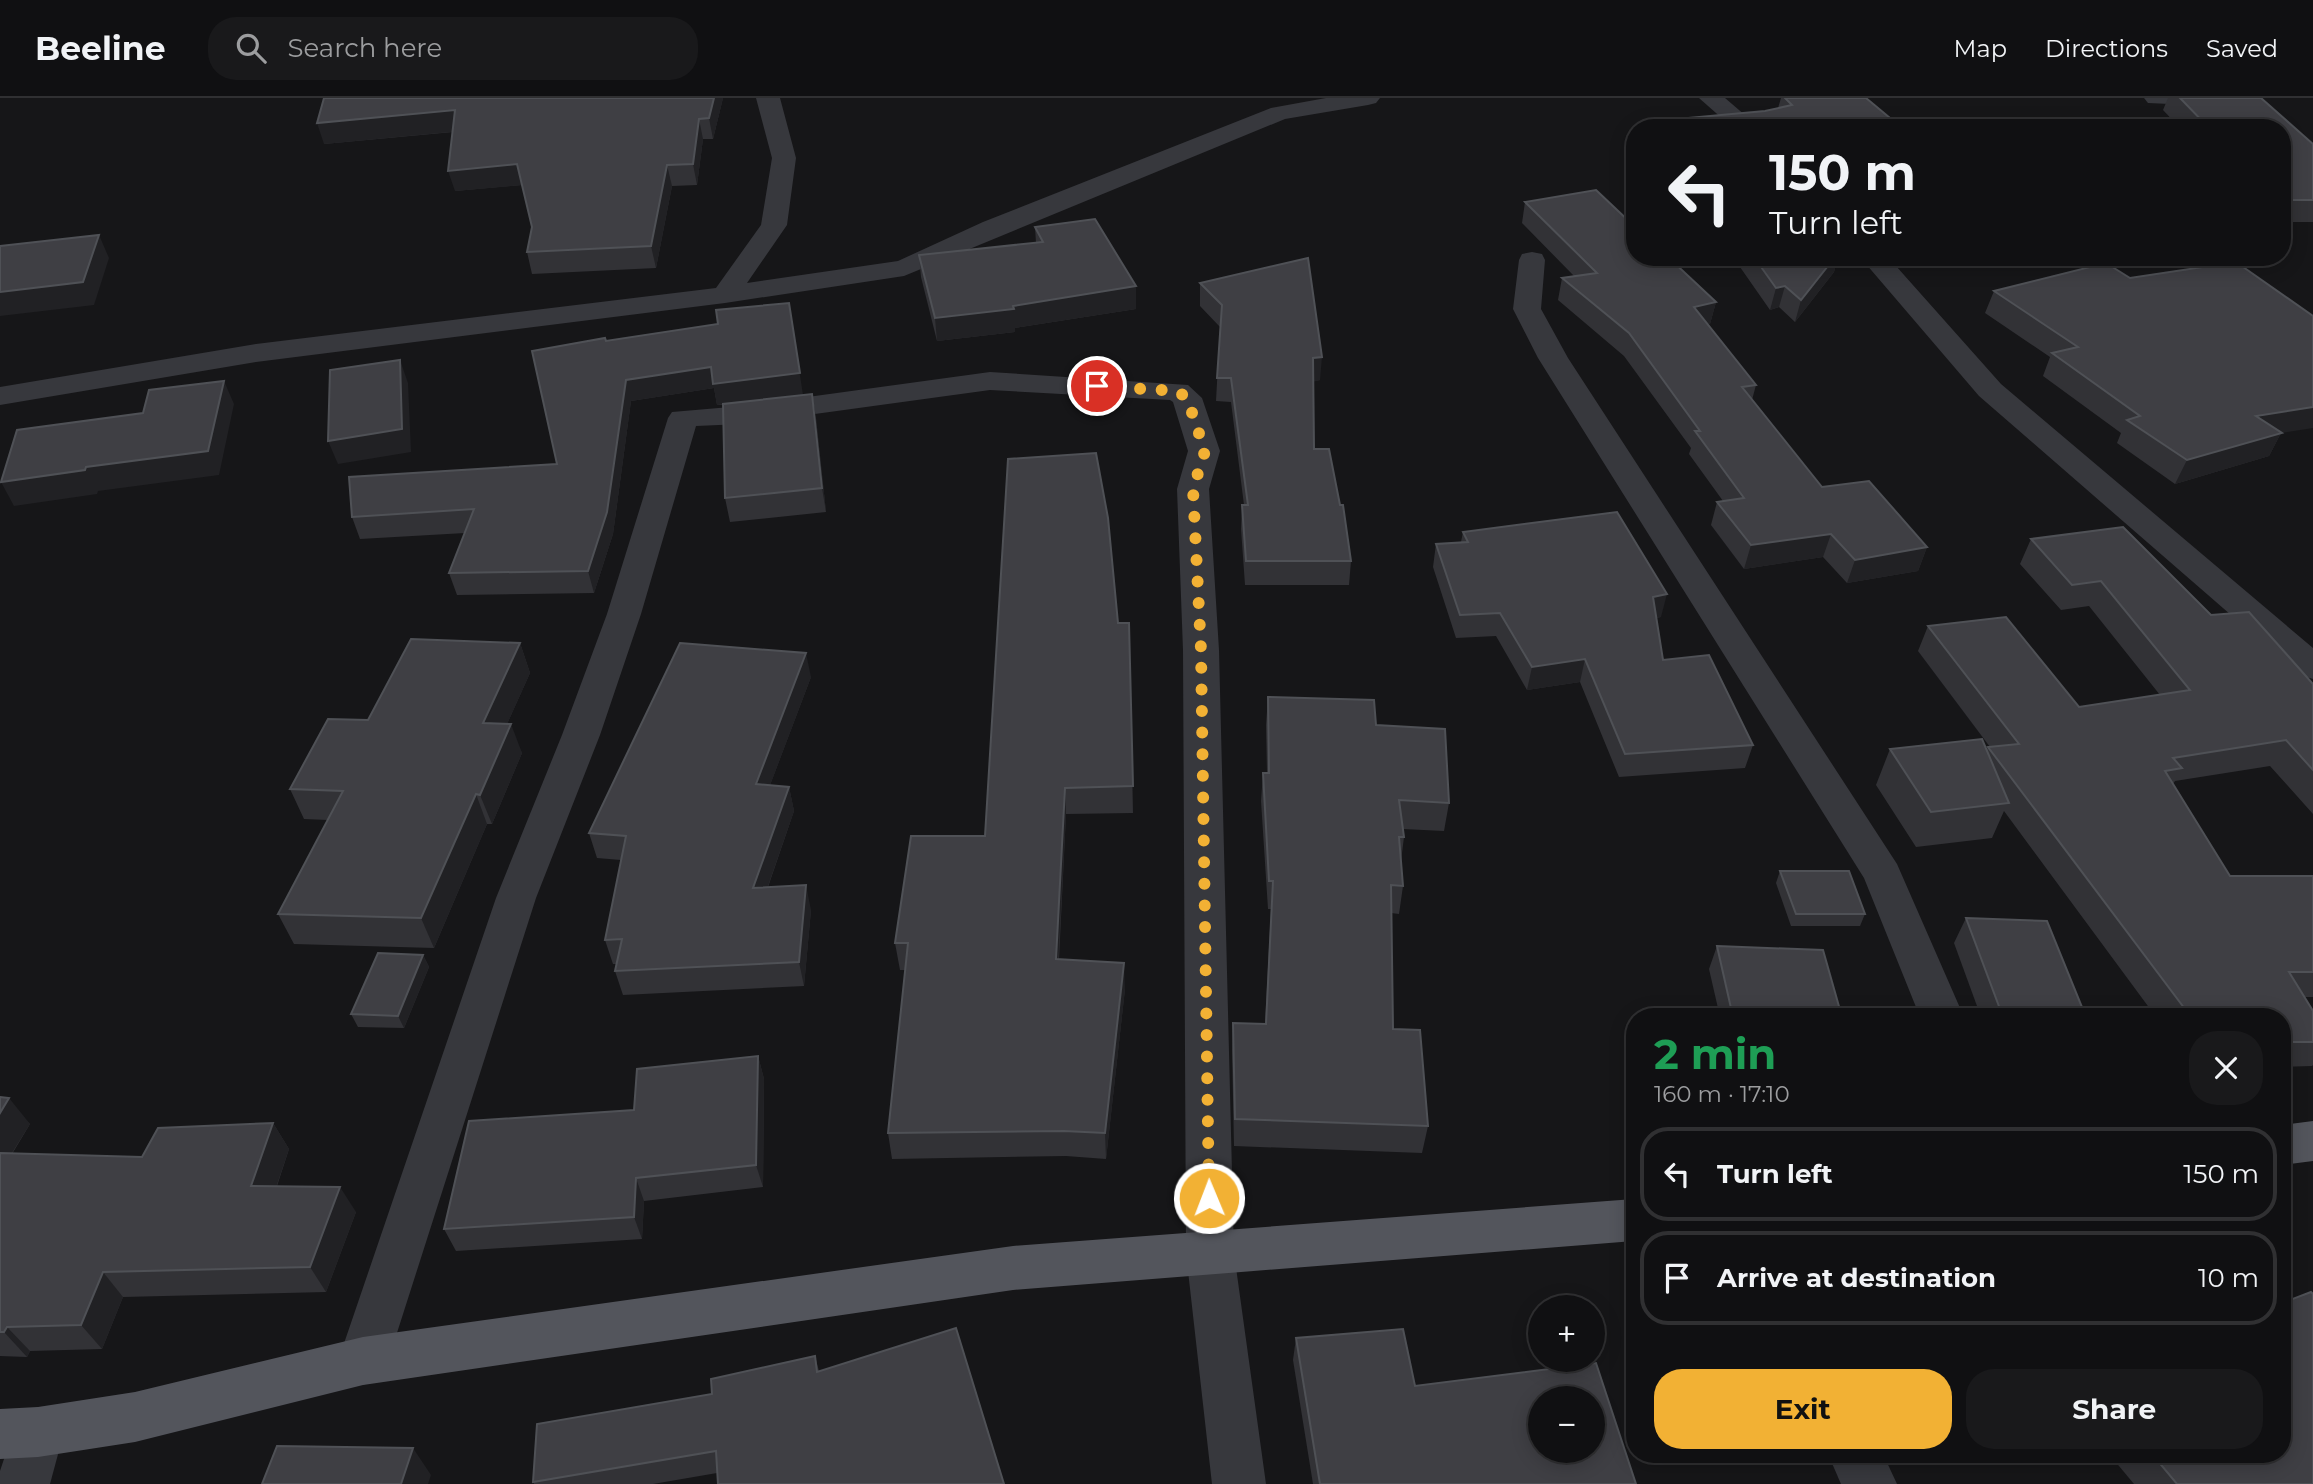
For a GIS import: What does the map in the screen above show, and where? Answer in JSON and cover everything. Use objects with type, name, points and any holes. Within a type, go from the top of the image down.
[{"type":"main road","points":[[2291,1144],[2313,1141]]},
{"type":"main road","points":[[19,1433],[135,1417],[363,1361],[1013,1268],[1626,1221]]},
{"type":"street","points":[[725,295],[774,225],[784,158],[768,98]]},
{"type":"street","points":[[0,396],[256,353],[725,295],[904,268],[992,228],[1279,113],[1368,98]]},
{"type":"street","points":[[1711,98],[1737,119]]},
{"type":"street","points":[[2157,98],[2162,99]]},
{"type":"street","points":[[1532,260],[1527,309],[1553,358],[1884,875],[1938,1008]]},
{"type":"street","points":[[1881,266],[1990,390],[2313,667]]},
{"type":"street","points":[[363,1361],[516,898],[581,735],[624,614],[683,418],[742,415],[990,381],[1177,391],[1187,398],[1205,451],[1193,489],[1201,650],[1210,1253],[1239,1484]]},
{"type":"street","points":[[19,1433],[23,1484]]},
{"type":"street","points":[[1859,1463],[1870,1484]]},
{"type":"building","points":[[324,98],[714,98],[709,118],[699,119],[693,164],[667,165],[651,246],[527,252],[532,227],[517,164],[448,171],[455,110],[317,123]]},
{"type":"building","points":[[1785,98],[1866,98],[1891,119],[1676,119],[1765,111],[1792,105]]},
{"type":"building","points":[[2180,98],[2261,98],[2285,119],[2200,119]]},
{"type":"building","points":[[2291,125],[2313,144],[2313,200],[2291,200]]},
{"type":"building","points":[[1596,190],[1626,218],[1626,266],[1678,266],[1716,302],[1694,307],[1756,385],[1742,387],[1822,487],[1869,481],[1927,547],[1855,560],[1831,534],[1751,545],[1717,502],[1744,498],[1695,431],[1700,431],[1629,333],[1562,278],[1597,273],[1525,202]]},
{"type":"building","points":[[1095,219],[1136,286],[1013,306],[1014,309],[935,318],[919,255],[1043,242],[1035,227]]},
{"type":"building","points":[[99,235],[83,282],[0,292],[0,246]]},
{"type":"building","points":[[1308,258],[1322,357],[1313,358],[1314,449],[1329,449],[1340,505],[1343,505],[1351,561],[1246,561],[1242,505],[1248,505],[1231,378],[1217,378],[1222,305],[1200,283]]},
{"type":"building","points":[[1760,266],[1828,266],[1801,300],[1785,286],[1776,288]]},
{"type":"building","points":[[2094,266],[2111,266],[2130,278],[2210,266],[2242,266],[2313,316],[2313,407],[2256,416],[2282,433],[2187,460],[2127,420],[2140,416],[2052,353],[2078,347],[1994,291]]},
{"type":"building","points":[[789,303],[800,373],[713,384],[711,367],[626,380],[607,512],[588,571],[449,573],[474,509],[352,517],[349,477],[557,464],[532,351],[605,338],[606,341],[718,324],[716,310]]},
{"type":"building","points":[[400,360],[402,429],[328,441],[330,370]]},
{"type":"building","points":[[224,381],[208,451],[86,467],[85,470],[1,482],[17,430],[143,413],[149,390]]},
{"type":"building","points":[[812,394],[822,488],[725,498],[723,404]]},
{"type":"building","points":[[1096,453],[1108,518],[1118,623],[1129,623],[1133,786],[1065,788],[1056,959],[1124,963],[1105,1133],[888,1133],[908,943],[895,943],[911,836],[985,836],[1008,459]]},
{"type":"building","points":[[1617,512],[1667,594],[1653,597],[1663,660],[1709,655],[1753,745],[1625,754],[1585,659],[1532,667],[1500,613],[1460,615],[1436,544],[1468,542],[1463,532]]},
{"type":"building","points":[[2123,527],[2211,615],[2249,612],[2313,684],[2313,770],[2286,740],[2173,758],[2182,768],[2165,771],[2230,876],[2313,876],[2313,972],[2289,972],[2313,1011],[2313,1042],[2291,1042],[2291,1008],[2184,1008],[1988,747],[2019,744],[1928,626],[2006,617],[2079,707],[2190,690],[2101,581],[2072,585],[2031,539]]},
{"type":"building","points":[[411,639],[520,643],[483,723],[511,724],[480,795],[476,794],[421,918],[278,914],[343,791],[290,789],[328,719],[368,720]]},
{"type":"building","points":[[680,643],[806,653],[756,784],[789,787],[753,888],[806,885],[799,962],[615,971],[622,939],[605,940],[626,836],[589,833]]},
{"type":"building","points":[[1268,697],[1374,700],[1376,725],[1445,729],[1449,803],[1399,800],[1404,837],[1399,837],[1403,886],[1391,885],[1393,1029],[1420,1030],[1428,1126],[1235,1119],[1233,1023],[1266,1024],[1273,881],[1269,881],[1263,773],[1269,773]]},
{"type":"building","points":[[1982,739],[2009,803],[1931,812],[1890,749]]},
{"type":"building","points":[[1780,871],[1849,871],[1865,914],[1796,914]]},
{"type":"building","points":[[1966,918],[2047,921],[2082,1008],[2000,1008]]},
{"type":"building","points":[[1717,946],[1823,950],[1839,1008],[1731,1008]]},
{"type":"building","points":[[378,953],[423,955],[398,1016],[351,1014]]},
{"type":"building","points":[[758,1056],[756,1165],[636,1178],[634,1217],[444,1229],[469,1121],[634,1110],[637,1069]]},
{"type":"building","points":[[0,1097],[9,1098],[0,1113]]},
{"type":"building","points":[[273,1123],[251,1186],[340,1187],[310,1267],[103,1272],[81,1325],[7,1327],[4,1332],[0,1332],[0,1153],[142,1157],[158,1128]]},
{"type":"building","points":[[2311,1292],[2313,1294],[2313,1484],[2177,1484],[2160,1463],[2291,1463],[2291,1300]]},
{"type":"building","points":[[956,1328],[1004,1484],[718,1484],[716,1451],[533,1482],[537,1424],[712,1394],[711,1379],[815,1356],[817,1372]]},
{"type":"building","points":[[1403,1329],[1415,1386],[1528,1372],[1599,1372],[1604,1386],[1528,1386],[1528,1463],[1605,1463],[1605,1390],[1626,1454],[1626,1463],[1629,1463],[1636,1484],[1320,1484],[1296,1338]]},
{"type":"building","points":[[277,1446],[413,1448],[401,1484],[262,1484]]},
{"type":"route","points":[[1097,386],[1177,391],[1187,398],[1205,451],[1193,489],[1195,577],[1201,650],[1209,1198]]}]
